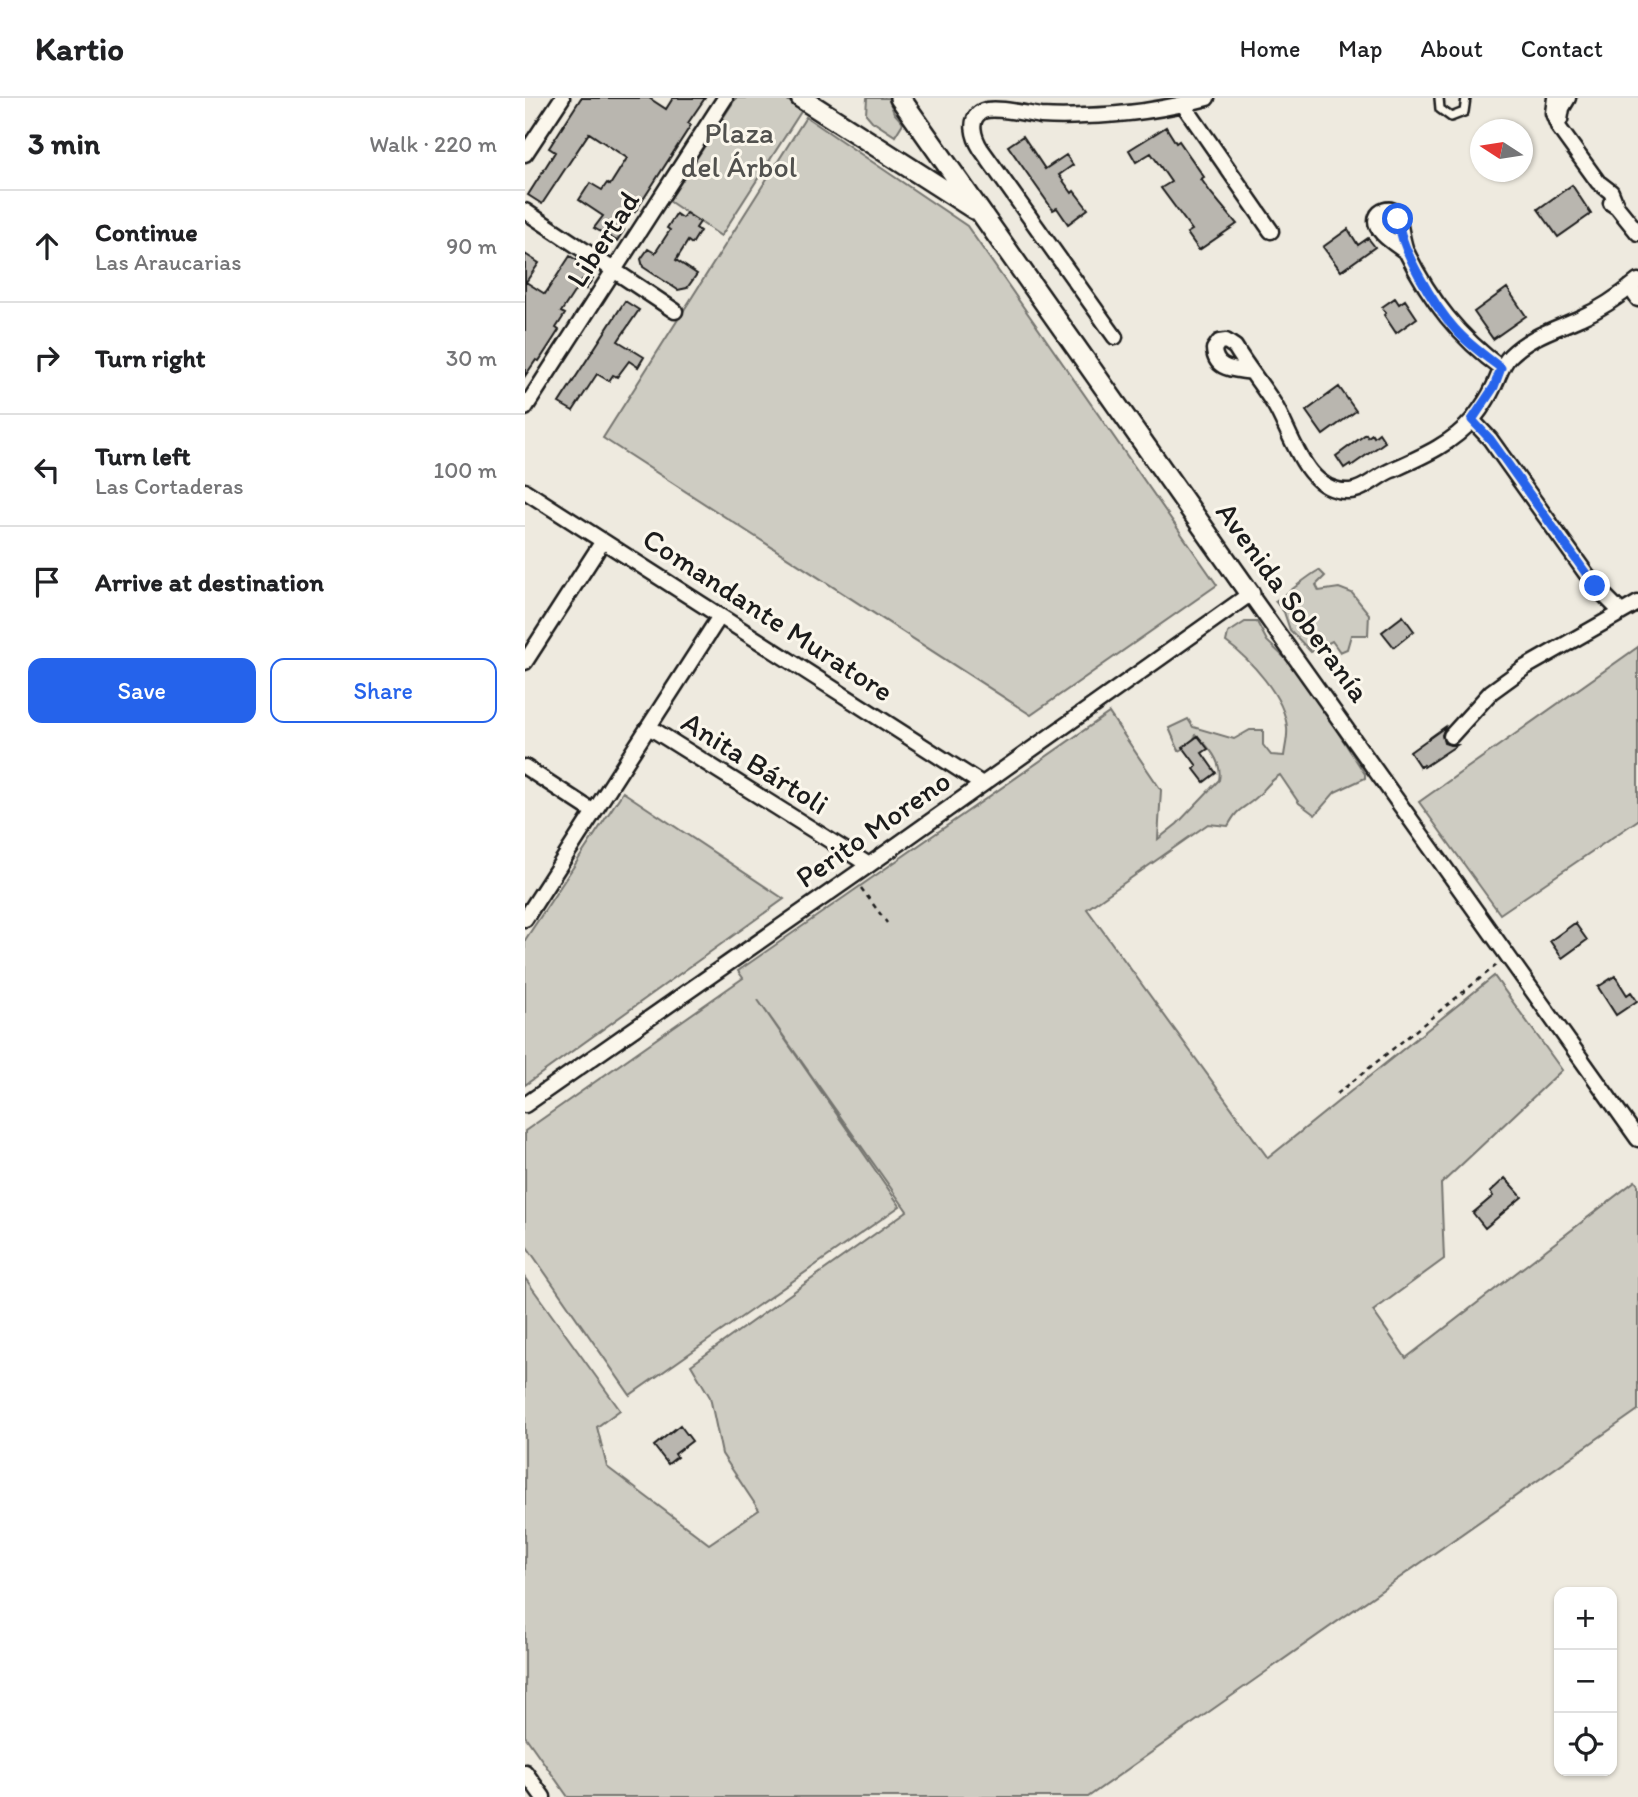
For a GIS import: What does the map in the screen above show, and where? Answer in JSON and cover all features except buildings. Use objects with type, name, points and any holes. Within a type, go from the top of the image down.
[{"type":"street","points":[[525,154],[562,98]]},
{"type":"street","name":"Libertad","points":[[525,408],[725,98]]},
{"type":"street","points":[[801,98],[984,215]]},
{"type":"street","name":"Avenida Soberanía","points":[[900,98],[1638,1139]]},
{"type":"street","points":[[1115,337],[981,149],[975,138],[974,120],[980,112],[991,109],[1043,116],[1126,114],[1207,98]]},
{"type":"street","points":[[1555,98],[1553,113],[1559,128],[1598,182],[1611,192],[1617,207],[1638,233]]},
{"type":"street","points":[[1559,128],[1562,108],[1568,98]]},
{"type":"street","points":[[1183,104],[1271,231]]},
{"type":"street","points":[[525,211],[675,311]]},
{"type":"street","points":[[1406,252],[1454,328],[1479,353],[1501,368]]},
{"type":"street","points":[[1251,372],[1275,405],[1308,468],[1322,482],[1348,492],[1357,490],[1386,472],[1450,441],[1472,420],[1510,356],[1528,342],[1597,311],[1635,289]]},
{"type":"street","points":[[1472,420],[1490,439],[1595,586],[1621,612]]},
{"type":"street","name":"Comandante Muratore","points":[[525,491],[982,784]]},
{"type":"street","points":[[525,662],[603,541]]},
{"type":"street","name":"Perito Moreno","points":[[525,1105],[1250,594]]},
{"type":"street","points":[[1451,736],[1491,692],[1524,668],[1638,603]]},
{"type":"street","points":[[525,919],[720,616]]},
{"type":"street","name":"Anita Bártoli","points":[[649,727],[869,865]]},
{"type":"street","points":[[525,767],[594,812]]},
{"type":"street","points":[[525,1772],[543,1797]]},
{"type":"lane","points":[[1439,98],[1440,109],[1451,117],[1464,112],[1466,98]]},
{"type":"path","points":[[852,877],[887,923]]},
{"type":"path","points":[[1337,1094],[1509,955]]},
{"type":"green space","name":"Plaza del Árbol","points":[[736,98],[784,98],[802,110],[721,236],[669,201]]},
{"type":"green space","points":[[867,98],[888,98],[894,113],[903,123],[895,136],[866,114]]},
{"type":"green space","points":[[806,117],[967,226],[1217,585],[1031,715],[603,438]]},
{"type":"green space","points":[[1319,570],[1325,576],[1316,585],[1319,591],[1339,588],[1352,593],[1369,614],[1368,635],[1351,635],[1347,649],[1340,652],[1332,641],[1311,652],[1290,630],[1284,612],[1275,601]]},
{"type":"green space","points":[[1245,622],[1257,622],[1267,641],[1290,663],[1321,706],[1365,778],[1335,792],[1315,815],[1299,803],[1280,775],[1238,812],[1228,826],[1208,824],[1087,909],[1268,1158],[1494,976],[1562,1070],[1441,1184],[1444,1259],[1373,1311],[1406,1358],[1635,1181],[1638,1185],[1638,1410],[1088,1797],[568,1797],[525,1736],[525,1278],[620,1410],[597,1427],[607,1467],[709,1544],[759,1510],[722,1454],[710,1397],[691,1365],[907,1211],[758,1000],[900,1206],[630,1395],[525,1244],[525,1131],[743,978],[738,971],[1109,713],[1161,790],[1158,839],[1177,824],[1219,780],[1220,773],[1217,761],[1196,735],[1190,745],[1179,751],[1169,728],[1188,719],[1193,727],[1234,739],[1250,730],[1263,730],[1263,745],[1271,755],[1284,756],[1287,728],[1280,704],[1265,680],[1226,642],[1228,633]]},
{"type":"green space","points":[[1638,647],[1638,820],[1500,914],[1419,802]]},
{"type":"green space","points":[[623,792],[784,899],[525,1085],[525,940]]},
{"type":"route","points":[[1398,219],[1406,252],[1454,328],[1479,353],[1501,368],[1494,387],[1472,420],[1490,439],[1595,586]]}]
